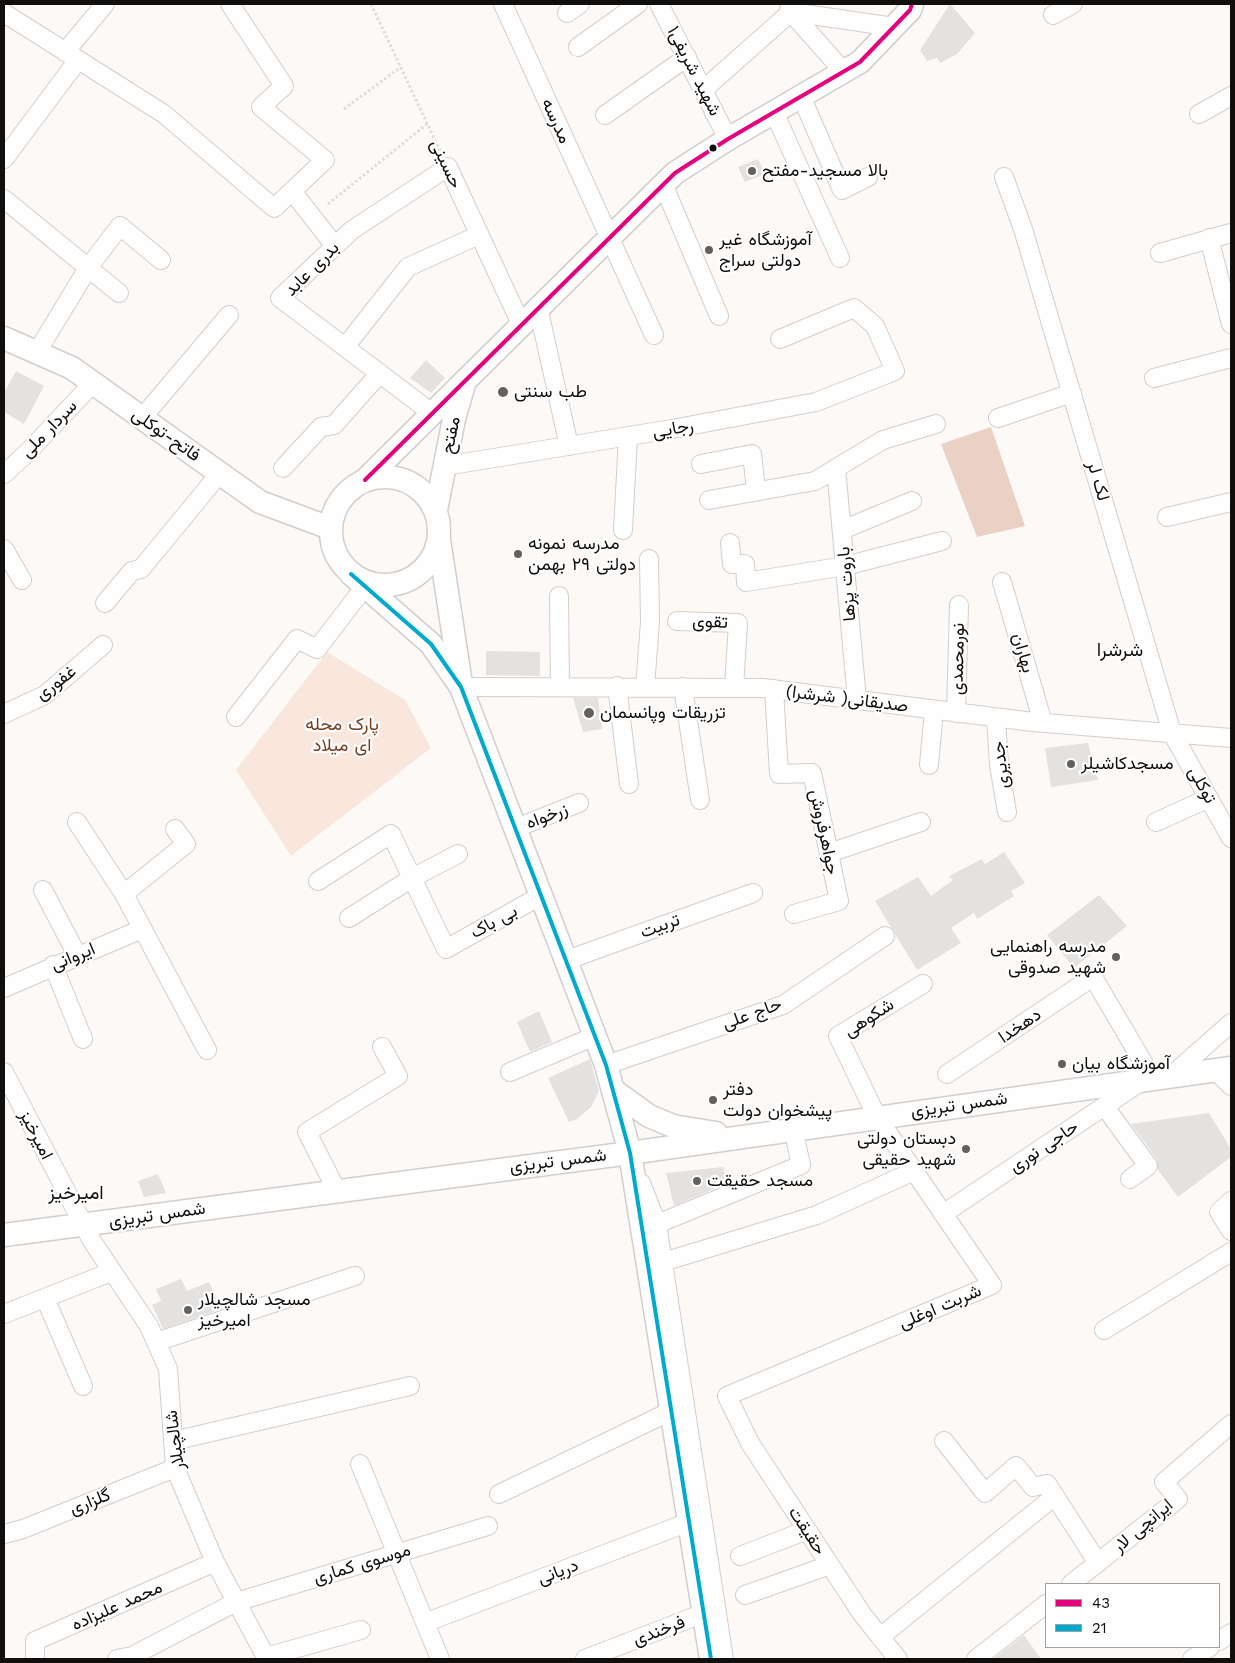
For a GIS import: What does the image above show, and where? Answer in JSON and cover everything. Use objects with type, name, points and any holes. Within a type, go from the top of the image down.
[{"type":"main road","name":"مفتح","points":[[436,510],[454,419],[466,378],[675,173],[728,139],[860,62],[910,10],[912,4]]},
{"type":"main road","name":"فاتح-توکلی","points":[[4,338],[72,368],[260,502],[330,528]]},
{"type":"main road","points":[[461,687],[431,644],[339,562],[332,545],[330,528],[333,512],[340,499],[351,488],[364,480],[466,378]]},
{"type":"main road","points":[[364,480],[381,476],[398,478],[414,484],[427,496],[436,510],[461,687],[606,1065],[630,1153],[711,1659]]},
{"type":"main road","points":[[358,580],[387,586],[406,581],[422,571],[433,556],[439,538]]},
{"type":"main road","name":"شمس تبریزی","points":[[4,1235],[630,1153],[793,1128],[1223,1069]]},
{"type":"main road","points":[[613,1090],[649,1116],[673,1126],[711,1133],[754,1134]]},
{"type":"street","points":[[4,160],[105,4]]},
{"type":"street","points":[[4,13],[164,114],[274,208],[325,160],[261,107],[284,86],[230,4]]},
{"type":"street","name":"مدرسه","points":[[503,4],[608,238],[654,335]]},
{"type":"street","points":[[578,47],[638,4]]},
{"type":"street","points":[[1054,15],[1073,4]]},
{"type":"street","name":"شهید شریفی۱","points":[[664,6],[728,139]]},
{"type":"street","points":[[787,8],[894,27]]},
{"type":"street","points":[[787,8],[844,72]]},
{"type":"street","points":[[703,90],[787,8]]},
{"type":"street","points":[[605,115],[687,57]]},
{"type":"street","points":[[801,96],[842,190],[868,177]]},
{"type":"street","points":[[1200,114],[1231,96]]},
{"type":"street","points":[[774,112],[840,258]]},
{"type":"street","name":"حسینی","points":[[448,168],[521,324]]},
{"type":"street","name":"بدری عابد","points":[[432,413],[280,298],[352,230],[448,168]]},
{"type":"street","name":"لک لر","points":[[1004,177],[1023,228],[1172,733]]},
{"type":"street","points":[[663,184],[719,316]]},
{"type":"street","points":[[292,191],[335,246]]},
{"type":"street","points":[[4,199],[119,293]]},
{"type":"street","points":[[37,352],[88,268],[120,226],[162,260]]},
{"type":"street","points":[[1160,253],[1231,233]]},
{"type":"street","points":[[345,347],[408,267],[479,235]]},
{"type":"street","points":[[1209,238],[1231,324]]},
{"type":"street","points":[[538,307],[569,446]]},
{"type":"street","name":"رجایی","points":[[445,466],[628,436],[816,402],[895,371],[875,326],[854,308],[780,339]]},
{"type":"street","points":[[142,418],[229,315]]},
{"type":"street","points":[[1154,378],[1231,358]]},
{"type":"street","points":[[283,468],[321,427],[334,425],[380,373]]},
{"type":"street","name":"سردار ملی","points":[[5,470],[28,452],[93,384]]},
{"type":"street","points":[[998,418],[1072,393]]},
{"type":"street","points":[[709,500],[756,490],[815,481],[883,440],[936,424]]},
{"type":"street","points":[[623,530],[628,436]]},
{"type":"street","points":[[702,464],[752,454],[756,490]]},
{"type":"street","name":"باروت پزها","points":[[836,468],[857,700]]},
{"type":"street","points":[[105,603],[132,571],[141,569],[220,474]]},
{"type":"street","points":[[842,530],[912,501]]},
{"type":"street","points":[[1167,517],[1231,502]]},
{"type":"street","points":[[730,543],[732,564],[744,564],[746,582],[845,566],[942,541]]},
{"type":"street","points":[[4,549],[22,580]]},
{"type":"street","points":[[645,687],[650,622],[649,559]]},
{"type":"street","points":[[236,717],[297,639],[317,649],[358,580]]},
{"type":"street","name":"بهاران","points":[[1002,582],[1043,723]]},
{"type":"street","points":[[559,596],[560,686]]},
{"type":"street","name":"نورمحمدی","points":[[956,713],[959,605]]},
{"type":"street","name":"تقوی","points":[[677,621],[738,623],[734,688]]},
{"type":"street","name":"غفوری","points":[[4,714],[45,695],[103,645]]},
{"type":"street","points":[[617,686],[628,784]]},
{"type":"street","name":"(شرشرا )صدیقانی","points":[[461,687],[617,686],[774,689],[996,718],[1231,738]]},
{"type":"street","points":[[683,687],[700,800]]},
{"type":"street","name":"جواهرفروش","points":[[774,689],[779,774],[812,774],[839,901],[794,914]]},
{"type":"street","points":[[929,765],[934,710]]},
{"type":"street","name":"جدیری","points":[[996,718],[999,766],[1007,812]]},
{"type":"street","name":"توکلی","points":[[1172,733],[1231,838]]},
{"type":"street","points":[[1156,822],[1209,798]]},
{"type":"street","name":"زرخواه","points":[[516,828],[579,803]]},
{"type":"street","points":[[77,822],[124,894],[207,1050]]},
{"type":"street","points":[[829,853],[920,822]]},
{"type":"street","points":[[124,894],[186,844],[175,829]]},
{"type":"street","points":[[318,881],[391,834],[412,878]]},
{"type":"street","points":[[349,918],[412,878],[458,854]]},
{"type":"street","name":"بی باک","points":[[412,878],[446,949],[542,895]]},
{"type":"street","points":[[43,890],[78,955]]},
{"type":"street","name":"تربیت","points":[[567,960],[752,893]]},
{"type":"street","name":"ایروانی","points":[[4,988],[53,965],[142,929]]},
{"type":"street","name":"حاج علی","points":[[606,1065],[783,1005],[885,936]]},
{"type":"street","points":[[53,965],[84,1039]]},
{"type":"street","name":"دهخدا","points":[[948,1074],[1093,977],[1156,1078]]},
{"type":"street","name":"شکوهی","points":[[877,1117],[838,1036],[923,984]]},
{"type":"street","name":"حاجی نوری","points":[[943,1214],[1104,1107],[1156,1078],[1231,1023]]},
{"type":"street","points":[[510,1072],[594,1036]]},
{"type":"street","points":[[336,1191],[307,1132],[398,1076],[382,1047]]},
{"type":"street","points":[[1223,1069],[1231,1086]]},
{"type":"street","name":"امیرخیز","points":[[4,1072],[9,1096],[83,1225]]},
{"type":"street","points":[[1104,1107],[1148,1166],[1130,1179]]},
{"type":"street","name":"شربت اوغلی","points":[[727,1396],[992,1285],[877,1117]]},
{"type":"street","points":[[657,1224],[801,1164],[793,1128]]},
{"type":"street","points":[[630,1153],[657,1224],[724,1659]]},
{"type":"street","points":[[663,1262],[817,1215],[914,1171]]},
{"type":"street","points":[[1231,1201],[1219,1212],[1231,1231]]},
{"type":"street","name":"شالچیلار","points":[[83,1225],[111,1272],[149,1326],[168,1368],[175,1468],[215,1562],[267,1658]]},
{"type":"street","points":[[1104,1330],[1231,1252]]},
{"type":"street","points":[[4,1314],[111,1272]]},
{"type":"street","points":[[156,1342],[355,1276]]},
{"type":"street","points":[[45,1298],[83,1386]]},
{"type":"street","points":[[173,1441],[410,1386]]},
{"type":"street","name":"حقیقت","points":[[727,1396],[750,1443],[830,1565],[880,1637],[898,1659]]},
{"type":"street","points":[[499,1494],[671,1411]]},
{"type":"street","name":"ایرانچی لار","points":[[1072,1583],[1178,1499],[1164,1482],[1231,1424]]},
{"type":"street","points":[[944,1440],[985,1493],[1016,1466],[1033,1487],[1047,1484],[1098,1562]]},
{"type":"street","points":[[360,1464],[427,1622],[440,1659]]},
{"type":"street","name":"گلزاری","points":[[4,1534],[22,1529],[175,1468]]},
{"type":"street","points":[[880,1637],[1055,1496]]},
{"type":"street","name":"دریانی","points":[[427,1622],[689,1522]]},
{"type":"street","name":"موسوی کماری","points":[[117,1659],[132,1656],[236,1602],[488,1526]]},
{"type":"street","points":[[740,1556],[807,1530]]},
{"type":"street","name":"محمد علیزاده","points":[[35,1659],[35,1641],[215,1562]]},
{"type":"street","points":[[745,1595],[830,1565]]},
{"type":"street","points":[[976,1659],[1045,1605]]},
{"type":"street","name":"فرخندی","points":[[585,1659],[704,1613]]},
{"type":"street","points":[[267,1658],[361,1630]]},
{"type":"street","points":[[1220,1640],[1231,1633]]},
{"type":"street","points":[[1192,1659],[1208,1648]]},
{"type":"path","name":"حسینی","points":[[371,4],[448,168]]},
{"type":"path","points":[[344,109],[401,67]]},
{"type":"path","points":[[328,204],[427,124]]},
{"type":"green space","name":"پارک محله ای میلاد","points":[[327,652],[405,700],[431,748],[291,856],[236,770]]},
{"type":"shaded area","points":[[991,427],[1025,526],[977,537],[941,444]]},
{"type":"building","points":[[950,4],[975,33],[957,54],[940,63],[937,58],[927,61],[920,50]]},
{"type":"building","name":"بالا مسجید-مفتح","points":[[758,159],[765,174],[745,182],[738,167]]},
{"type":"building","points":[[426,360],[445,378],[431,393],[410,378]]},
{"type":"building","points":[[16,371],[44,386],[24,424],[4,412],[4,393]]},
{"type":"building","points":[[486,651],[540,652],[540,676],[486,675]]},
{"type":"building","name":"تزریقات وپانسمان","points":[[573,698],[598,698],[602,729],[583,732]]},
{"type":"building","name":"مسجدکاشیلر","points":[[1088,743],[1098,780],[1051,787],[1045,748]]},
{"type":"building","points":[[1004,852],[1025,883],[1011,891],[1014,896],[977,919],[974,913],[951,928],[961,943],[917,970],[875,901],[918,877],[931,896],[953,880],[949,876],[982,859],[985,864]]},
{"type":"building","points":[[1099,895],[1127,926],[1074,968],[1047,935]]},
{"type":"building","points":[[539,1011],[552,1042],[530,1052],[517,1022]]},
{"type":"building","points":[[590,1059],[599,1091],[591,1107],[577,1119],[569,1122],[548,1078]]},
{"type":"building","points":[[1209,1113],[1231,1149],[1231,1157],[1178,1197],[1158,1170],[1157,1160],[1131,1124]]},
{"type":"building","name":"مسجد حقیقت","points":[[723,1167],[728,1183],[674,1206],[666,1173]]},
{"type":"building","points":[[158,1174],[166,1193],[144,1197],[138,1181]]},
{"type":"building","name":"مسجد شالچیلار امیرخیز","points":[[181,1279],[187,1291],[209,1282],[222,1309],[163,1329],[152,1305],[161,1301],[156,1289]]},
{"type":"building","points":[[1024,1635],[1041,1659],[993,1659]]},
{"type":"transit line","name":"43","points":[[365,480],[675,173],[728,139],[860,62],[910,10],[912,4]]},
{"type":"transit line","name":"21","points":[[351,574],[431,644],[461,687],[606,1065],[630,1153],[711,1659]]},
{"type":"place","name":"بالا مسجید-مفتح","points":[[752,171]]},
{"type":"place","name":"آموزشگاه غیر دولتی سراج","points":[[709,250]]},
{"type":"place","name":"طب سنتی","points":[[503,392]]},
{"type":"place","name":"مدرسه نمونه دولتی ۲۹ بهمن","points":[[518,554]]},
{"type":"place","name":"تزریقات وپانسمان","points":[[589,713]]},
{"type":"place","name":"مسجدکاشیلر","points":[[1071,764]]},
{"type":"place","name":"مدرسه راهنمایی شهید صدوقی","points":[[1116,957]]},
{"type":"place","name":"آموزشگاه بیان","points":[[1062,1064]]},
{"type":"place","name":"دفتر پیشخوان دولت","points":[[713,1100]]},
{"type":"place","name":"دبستان دولتی شهید حقیقی","points":[[966,1149]]},
{"type":"place","name":"مسجد حقیقت","points":[[697,1181]]},
{"type":"place","name":"مسجد شالچیلار امیرخیز","points":[[188,1310]]},
{"type":"district","name":"شرشرا","points":[[1120,650]]},
{"type":"district","name":"امیرخیز","points":[[76,1193]]}]
